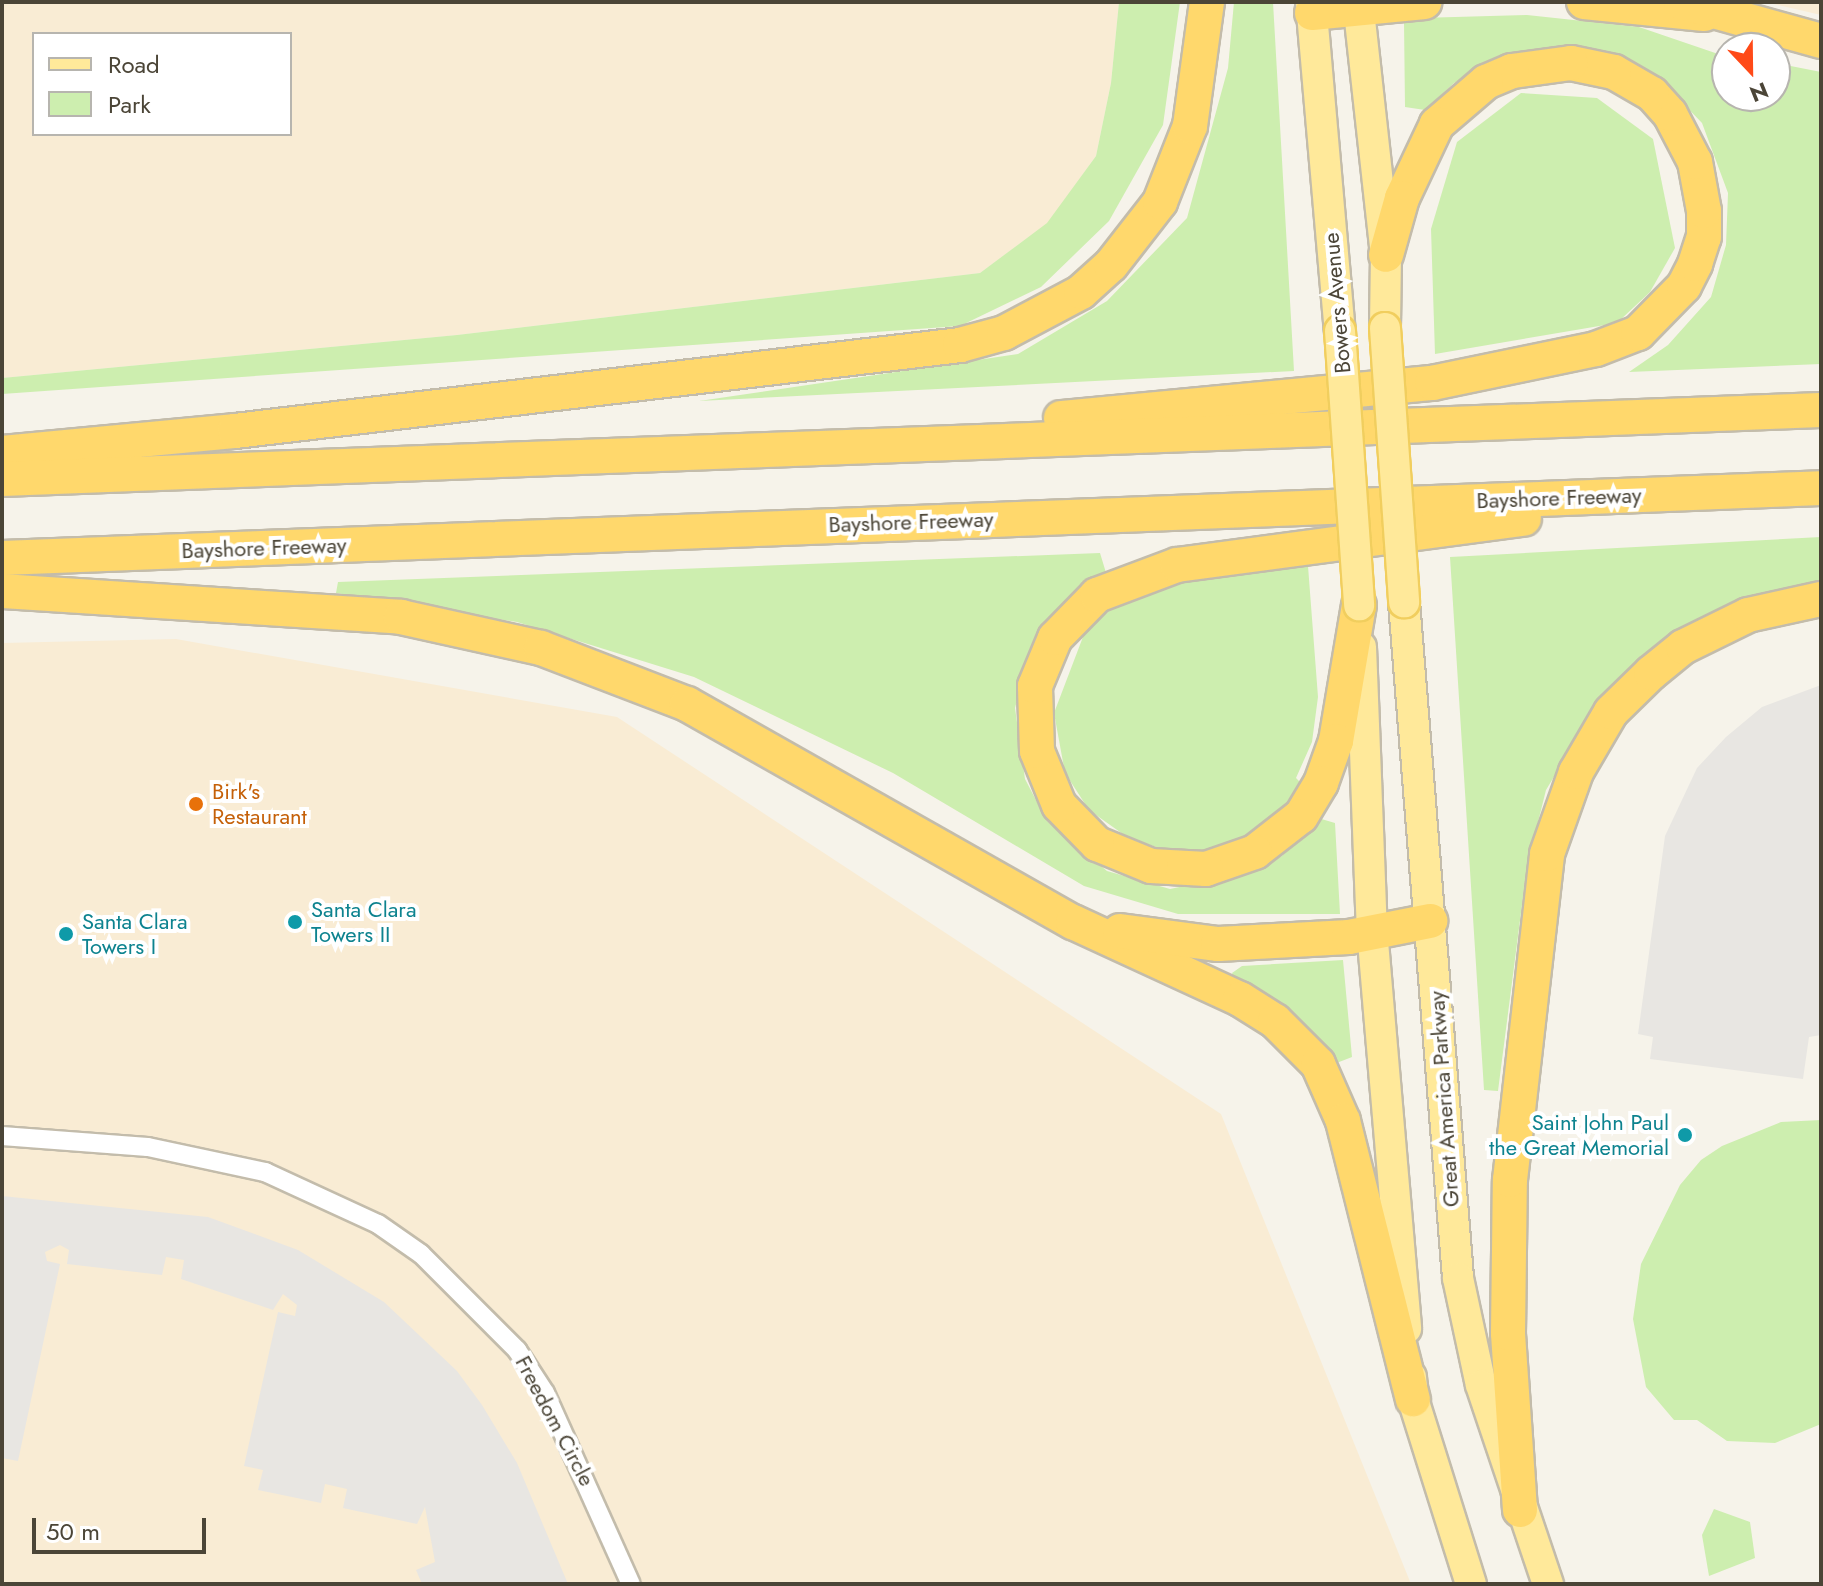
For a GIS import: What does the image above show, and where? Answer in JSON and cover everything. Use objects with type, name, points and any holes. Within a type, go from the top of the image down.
[{"type":"highway","points":[[2,453],[235,431],[929,349],[1004,333],[1081,292],[1128,246],[1160,202],[1190,126],[1207,2]]},
{"type":"highway","points":[[1312,7],[1424,2]]},
{"type":"highway","points":[[1584,2],[1728,16]]},
{"type":"highway","points":[[1681,2],[1821,41]]},
{"type":"highway","points":[[698,453],[1432,383],[1596,349],[1638,333],[1684,286],[1704,237],[1695,162],[1670,114],[1652,94],[1614,72],[1571,63],[1512,71],[1486,82],[1437,124],[1402,198],[1386,255]]},
{"type":"highway","points":[[2,479],[1821,410]]},
{"type":"highway","name":"Bayshore Freeway","points":[[2,558],[1821,488]]},
{"type":"highway","points":[[1359,605],[1336,741],[1321,783],[1301,816],[1255,852],[1206,869],[1151,866],[1097,844],[1059,805],[1037,751],[1035,686],[1055,638],[1110,588],[1144,574],[1225,556],[1754,491]]},
{"type":"highway","points":[[2,591],[387,615],[541,648],[687,704],[1073,922],[1240,999],[1275,1021],[1318,1064],[1343,1121],[1413,1399]]},
{"type":"highway","points":[[1520,1510],[1508,1333],[1510,1180],[1547,854],[1576,772],[1611,712],[1651,673],[1683,647],[1748,615],[1821,599]]},
{"type":"highway","points":[[1073,922],[1218,944],[1349,937],[1372,930],[1430,921]]},
{"type":"main road","name":"Bowers Avenue","points":[[1358,4],[1386,255],[1385,328],[1404,602]]},
{"type":"main road","name":"Bowers Avenue","points":[[1312,7],[1340,331],[1359,605]]},
{"type":"main road","name":"Great America Parkway","points":[[1404,602],[1458,1278],[1481,1385],[1520,1510],[1548,1584]]},
{"type":"main road","points":[[1359,605],[1372,930],[1413,1399],[1471,1584]]},
{"type":"street","name":"Freedom Circle","points":[[2,1136],[148,1147],[265,1172],[378,1224],[421,1254],[517,1350],[545,1393],[631,1584]]},
{"type":"shaded area","points":[[2,2],[1119,2],[1111,83],[1096,156],[1048,223],[980,273],[457,335],[2,378]]},
{"type":"shaded area","points":[[1765,2],[1821,2],[1821,15]]},
{"type":"shaded area","points":[[176,639],[617,717],[1221,1114],[1411,1584],[2,1584],[2,643]]},
{"type":"shaded area","points":[[1821,685],[1821,1035],[1809,1037],[1803,1079],[1650,1059],[1653,1037],[1638,1034],[1665,836],[1697,768],[1726,737],[1762,707]]},
{"type":"shaded area","points":[[2,1196],[208,1217],[298,1250],[384,1302],[457,1371],[482,1405],[517,1463],[568,1584],[422,1584],[416,1570],[435,1562],[425,1507],[417,1524],[343,1508],[347,1489],[325,1484],[321,1503],[258,1490],[263,1470],[244,1466],[278,1312],[295,1316],[297,1305],[283,1294],[273,1310],[181,1279],[184,1260],[166,1257],[162,1275],[67,1264],[69,1250],[60,1245],[45,1252],[47,1261],[60,1264],[18,1461],[2,1458]]},
{"type":"green space","points":[[1119,2],[1180,2],[1163,125],[1109,221],[1041,287],[960,326],[2,394],[2,378],[457,335],[980,273],[1047,223],[1096,156],[1111,83]]},
{"type":"green space","points":[[1234,2],[1273,2],[1294,371],[699,401],[1018,354],[1107,301],[1187,218],[1228,68]]},
{"type":"green space","points":[[1527,15],[1639,27],[1711,52],[1711,112],[1791,112],[1791,66],[1821,72],[1821,364],[1629,372],[1668,345],[1711,297],[1726,245],[1728,193],[1702,123],[1654,73],[1576,44],[1502,55],[1454,83],[1425,110],[1405,107],[1404,23],[1419,18]]},
{"type":"green space","points":[[1521,93],[1597,98],[1653,139],[1675,248],[1650,292],[1617,323],[1435,354],[1431,229],[1457,142]]},
{"type":"green space","points":[[1821,537],[1821,582],[1726,605],[1667,638],[1576,740],[1546,790],[1527,866],[1498,1091],[1484,1090],[1450,557]]},
{"type":"green space","points":[[1100,553],[1107,576],[1059,607],[1030,648],[1015,708],[1025,779],[1047,821],[1107,871],[1170,889],[1232,876],[1282,856],[1318,818],[1335,823],[1340,914],[1178,914],[1084,886],[893,773],[694,677],[517,622],[336,593],[338,582]]},
{"type":"green space","points":[[1308,566],[1318,697],[1312,742],[1296,778],[1301,783],[1280,811],[1239,841],[1207,850],[1165,850],[1127,837],[1089,810],[1065,773],[1054,713],[1086,629],[1121,602],[1180,581]]},
{"type":"green space","points":[[1343,960],[1352,1057],[1334,1064],[1237,985],[1232,973],[1242,966]]},
{"type":"green space","points":[[1821,1120],[1821,1424],[1775,1443],[1727,1441],[1697,1420],[1674,1420],[1646,1387],[1633,1319],[1641,1264],[1680,1185],[1701,1160],[1722,1146],[1781,1122]]},
{"type":"green space","points":[[1714,1509],[1750,1522],[1755,1558],[1709,1576],[1702,1535]]},
{"type":"place","name":"Birk's Restaurant","points":[[196,804]]},
{"type":"place","name":"Santa Clara Towers II","points":[[295,922]]},
{"type":"place","name":"Santa Clara Towers I","points":[[66,934]]},
{"type":"place","name":"Saint John Paul the Great Memorial","points":[[1685,1135]]}]
